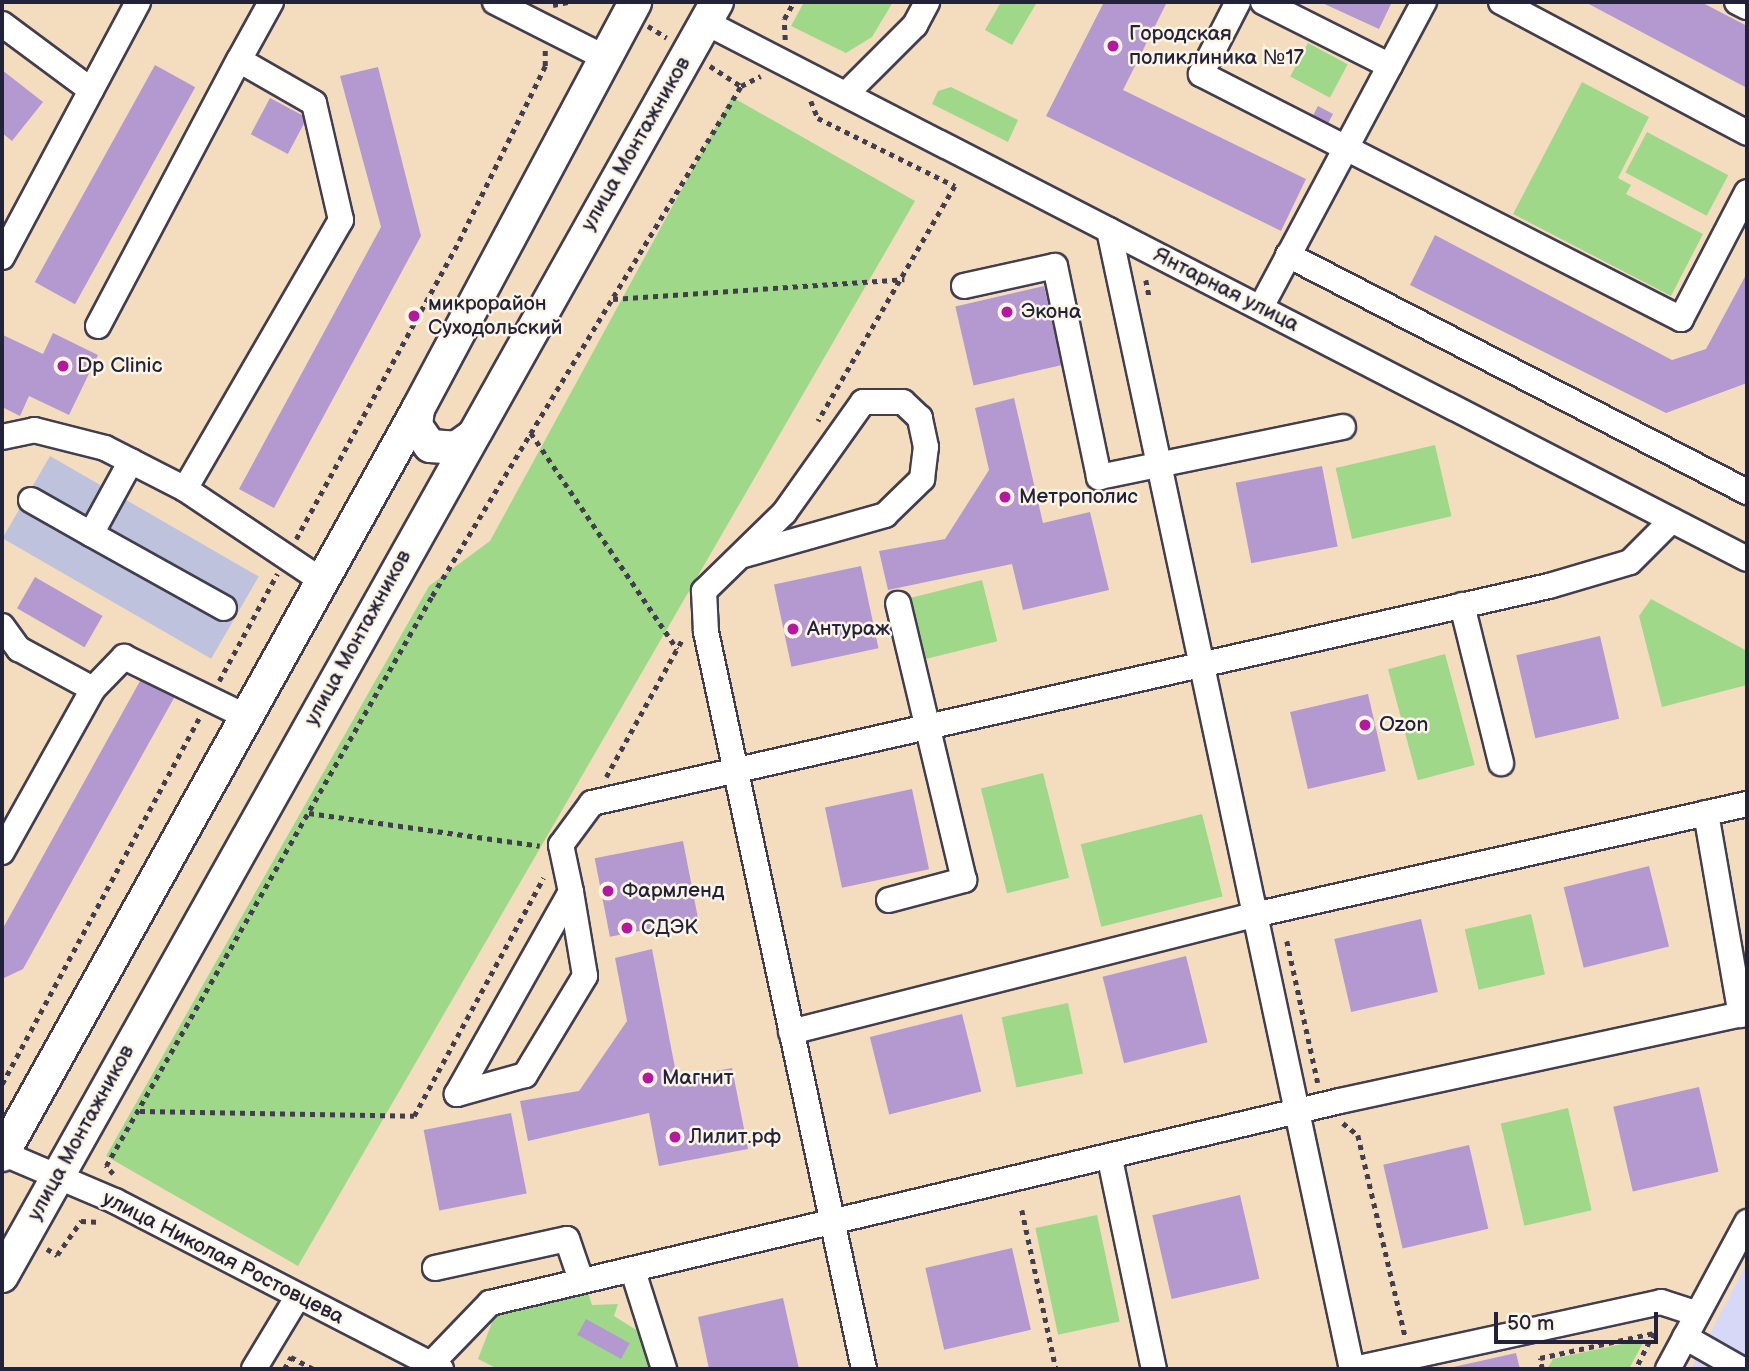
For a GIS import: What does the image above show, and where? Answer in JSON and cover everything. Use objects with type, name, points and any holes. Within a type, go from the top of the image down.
[{"type":"main road","points":[[2,1154],[418,409],[635,2]]},
{"type":"main road","name":"улица Монтажников","points":[[2,1276],[711,12]]},
{"type":"main road","points":[[418,409],[416,426],[430,446],[456,448],[471,437]]},
{"type":"street","points":[[2,257],[10,223],[91,90],[137,2]]},
{"type":"street","points":[[98,326],[271,2]]},
{"type":"street","points":[[495,2],[604,57]]},
{"type":"street","points":[[846,94],[915,26],[927,2]]},
{"type":"street","points":[[1238,2],[1201,74],[1681,319],[1747,192]]},
{"type":"street","points":[[1262,2],[1390,66]]},
{"type":"street","points":[[1261,307],[1424,2]]},
{"type":"street","points":[[1501,2],[1747,133]]},
{"type":"street","points":[[1737,2],[1747,7]]},
{"type":"street","name":"Янтарная улица","points":[[711,12],[771,71],[846,94],[1747,558]]},
{"type":"street","points":[[2,24],[91,90]]},
{"type":"street","points":[[185,489],[341,220],[314,103],[239,60]]},
{"type":"street","points":[[1109,230],[1156,466],[1353,1369],[1661,1302],[1697,1314]]},
{"type":"street","points":[[1288,255],[1747,492]]},
{"type":"street","points":[[964,286],[1055,266],[1100,477],[1343,427]]},
{"type":"street","points":[[744,555],[885,515],[922,479],[926,447],[920,418],[903,402],[863,402],[784,513],[744,555],[704,591],[706,632],[864,1369]]},
{"type":"street","points":[[2,437],[34,430],[131,461],[185,489],[321,580]]},
{"type":"street","points":[[91,534],[131,461]]},
{"type":"street","points":[[32,500],[224,608]]},
{"type":"street","points":[[571,892],[457,1094],[525,1075],[585,976],[571,892],[561,845],[592,803],[925,725],[1462,605],[1630,562],[1672,520]]},
{"type":"street","points":[[889,900],[964,880],[898,604]]},
{"type":"street","points":[[1462,605],[1501,763]]},
{"type":"street","points":[[2,626],[19,649],[93,689]]},
{"type":"street","points":[[2,852],[93,689],[124,657],[246,716]]},
{"type":"street","points":[[791,1032],[1254,915],[1747,804]]},
{"type":"street","points":[[436,1367],[490,1303],[580,1280],[633,1271],[834,1226],[1322,1106],[1744,1014],[1706,813]]},
{"type":"street","name":"улица Николая Ростовцева","points":[[2,1154],[115,1201],[436,1367]]},
{"type":"street","points":[[1110,1159],[1154,1369]]},
{"type":"street","points":[[1668,1369],[1747,1222]]},
{"type":"street","points":[[435,1268],[567,1239],[580,1280]]},
{"type":"street","points":[[633,1271],[664,1369]]},
{"type":"street","points":[[254,1369],[298,1296]]},
{"type":"street","points":[[1685,1337],[1741,1369]]},
{"type":"path","points":[[24,1236],[57,1255],[74,1225],[103,1223],[124,1183],[106,1166],[531,433],[741,86],[771,71],[786,39],[784,19],[794,2]]},
{"type":"path","points":[[808,94],[818,118],[955,186],[905,279],[812,431]]},
{"type":"path","points":[[612,300],[905,279]]},
{"type":"path","points":[[1146,280],[1151,306]]},
{"type":"path","points":[[531,433],[677,649]]},
{"type":"path","points":[[602,784],[687,631]]},
{"type":"path","points":[[309,813],[546,846],[545,858]]},
{"type":"path","points":[[140,1111],[414,1115],[543,870]]},
{"type":"path","points":[[1280,911],[1322,1106],[1358,1135],[1410,1357]]},
{"type":"path","points":[[1022,1210],[1056,1369]]},
{"type":"path","points":[[1542,1369],[1540,1358],[1654,1333],[1636,1369]]},
{"type":"path","points":[[284,1369],[291,1357],[314,1369]]},
{"type":"shaded area","points":[[50,456],[259,576],[211,659],[3,538]]},
{"type":"shaded area","points":[[1747,1263],[1747,1369],[1691,1369],[1703,1347]]},
{"type":"green space","points":[[804,2],[893,2],[872,37],[846,53],[791,26]]},
{"type":"green space","points":[[1001,2],[1037,2],[1012,45],[985,30]]},
{"type":"green space","points":[[1308,43],[1348,64],[1330,98],[1290,77]]},
{"type":"green space","points":[[1582,82],[1649,117],[1618,178],[1631,185],[1626,194],[1703,234],[1671,296],[1513,214]]},
{"type":"green space","points":[[951,87],[1018,120],[1008,142],[932,104],[938,91]]},
{"type":"green space","points":[[732,97],[915,201],[298,1266],[106,1156],[429,586],[490,541]]},
{"type":"green space","points":[[1647,132],[1728,175],[1707,216],[1625,173]]},
{"type":"green space","points":[[1435,445],[1451,516],[1352,539],[1336,468]]},
{"type":"green space","points":[[982,580],[997,641],[923,660],[907,599]]},
{"type":"green space","points":[[1651,599],[1747,651],[1747,685],[1662,707],[1639,616]]},
{"type":"green space","points":[[1445,654],[1475,765],[1418,780],[1388,669]]},
{"type":"green space","points":[[1043,773],[1069,878],[1007,893],[981,788]]},
{"type":"green space","points":[[1202,814],[1223,896],[1101,927],[1081,844]]},
{"type":"green space","points":[[1531,914],[1545,974],[1479,990],[1465,929]]},
{"type":"green space","points":[[1068,1003],[1083,1073],[1016,1088],[1001,1017]]},
{"type":"green space","points":[[1568,1108],[1592,1210],[1524,1226],[1501,1124]]},
{"type":"green space","points":[[1097,1215],[1120,1322],[1058,1335],[1035,1228]]},
{"type":"green space","points":[[588,1292],[592,1305],[618,1304],[614,1316],[654,1341],[654,1369],[498,1369],[478,1359],[496,1312]]},
{"type":"green space","points":[[1645,1339],[1629,1369],[1547,1369],[1553,1359]]},
{"type":"building","points":[[1104,2],[1167,2],[1123,90],[1306,179],[1281,231],[1046,116]]},
{"type":"building","points":[[1320,2],[1392,2],[1379,29]]},
{"type":"building","points":[[1585,2],[1701,2],[1747,26],[1747,88]]},
{"type":"building","points":[[155,65],[195,87],[75,304],[35,282]]},
{"type":"building","points":[[378,67],[421,236],[274,508],[239,489],[381,227],[340,76]]},
{"type":"building","points":[[2,70],[43,102],[12,141],[2,133]]},
{"type":"building","points":[[270,98],[307,118],[288,154],[251,134]]},
{"type":"building","points":[[1318,106],[1333,114],[1325,129],[1310,121]]},
{"type":"building","points":[[1435,235],[1672,360],[1706,349],[1747,273],[1747,383],[1666,413],[1410,285]]},
{"type":"building","points":[[1044,286],[1062,365],[974,385],[955,306]]},
{"type":"building","points":[[53,333],[98,355],[69,415],[29,396],[20,416],[2,407],[3,335],[43,354]]},
{"type":"building","name":"Метрополис","points":[[1014,398],[1043,523],[1090,512],[1109,590],[1023,610],[1012,564],[888,590],[879,551],[945,539],[989,470],[975,408]]},
{"type":"building","points":[[1322,466],[1338,546],[1251,563],[1236,483]]},
{"type":"building","points":[[861,566],[878,648],[791,667],[774,585]]},
{"type":"building","points":[[35,577],[103,616],[85,647],[17,608]]},
{"type":"building","points":[[1600,636],[1619,719],[1535,738],[1516,655]]},
{"type":"building","points":[[145,672],[179,689],[23,969],[2,979],[2,930]]},
{"type":"building","points":[[1368,694],[1386,771],[1308,789],[1290,712]]},
{"type":"building","points":[[912,789],[929,869],[842,888],[825,808]]},
{"type":"building","points":[[683,841],[698,920],[610,937],[595,858]]},
{"type":"building","points":[[1649,866],[1669,947],[1584,968],[1564,887]]},
{"type":"building","points":[[1421,919],[1438,992],[1351,1012],[1334,939]]},
{"type":"building","points":[[652,949],[677,1078],[732,1068],[748,1149],[659,1166],[649,1113],[528,1141],[520,1101],[579,1091],[627,1021],[615,958]]},
{"type":"building","points":[[1186,956],[1208,1042],[1124,1063],[1103,977]]},
{"type":"building","points":[[962,1014],[981,1092],[889,1115],[870,1037]]},
{"type":"building","points":[[1699,1087],[1719,1172],[1633,1192],[1613,1107]]},
{"type":"building","points":[[511,1113],[527,1193],[439,1210],[424,1130]]},
{"type":"building","points":[[1469,1145],[1488,1229],[1403,1249],[1383,1165]]},
{"type":"building","points":[[1240,1195],[1259,1279],[1172,1299],[1152,1215]]},
{"type":"building","points":[[1012,1248],[1031,1330],[944,1350],[925,1268]]},
{"type":"building","points":[[783,1298],[799,1369],[709,1369],[698,1317]]},
{"type":"building","points":[[586,1319],[630,1343],[621,1359],[577,1335]]},
{"type":"building","points":[[1516,1353],[1520,1369],[1449,1368]]},
{"type":"place","name":"Городская поликлиника №17","points":[[1113,46]]},
{"type":"place","name":"Экона","points":[[1007,312]]},
{"type":"place","name":"микрорайон Суходольский","points":[[414,316]]},
{"type":"place","name":"Dp Clinic","points":[[63,366]]},
{"type":"place","name":"Метрополис","points":[[1005,497]]},
{"type":"place","name":"Антураж","points":[[793,629]]},
{"type":"place","name":"Ozon","points":[[1365,725]]},
{"type":"place","name":"Фармленд","points":[[608,891]]},
{"type":"place","name":"СДЭК","points":[[627,928]]},
{"type":"place","name":"Магнит","points":[[648,1078]]},
{"type":"place","name":"Лилит.рф","points":[[675,1137]]}]
